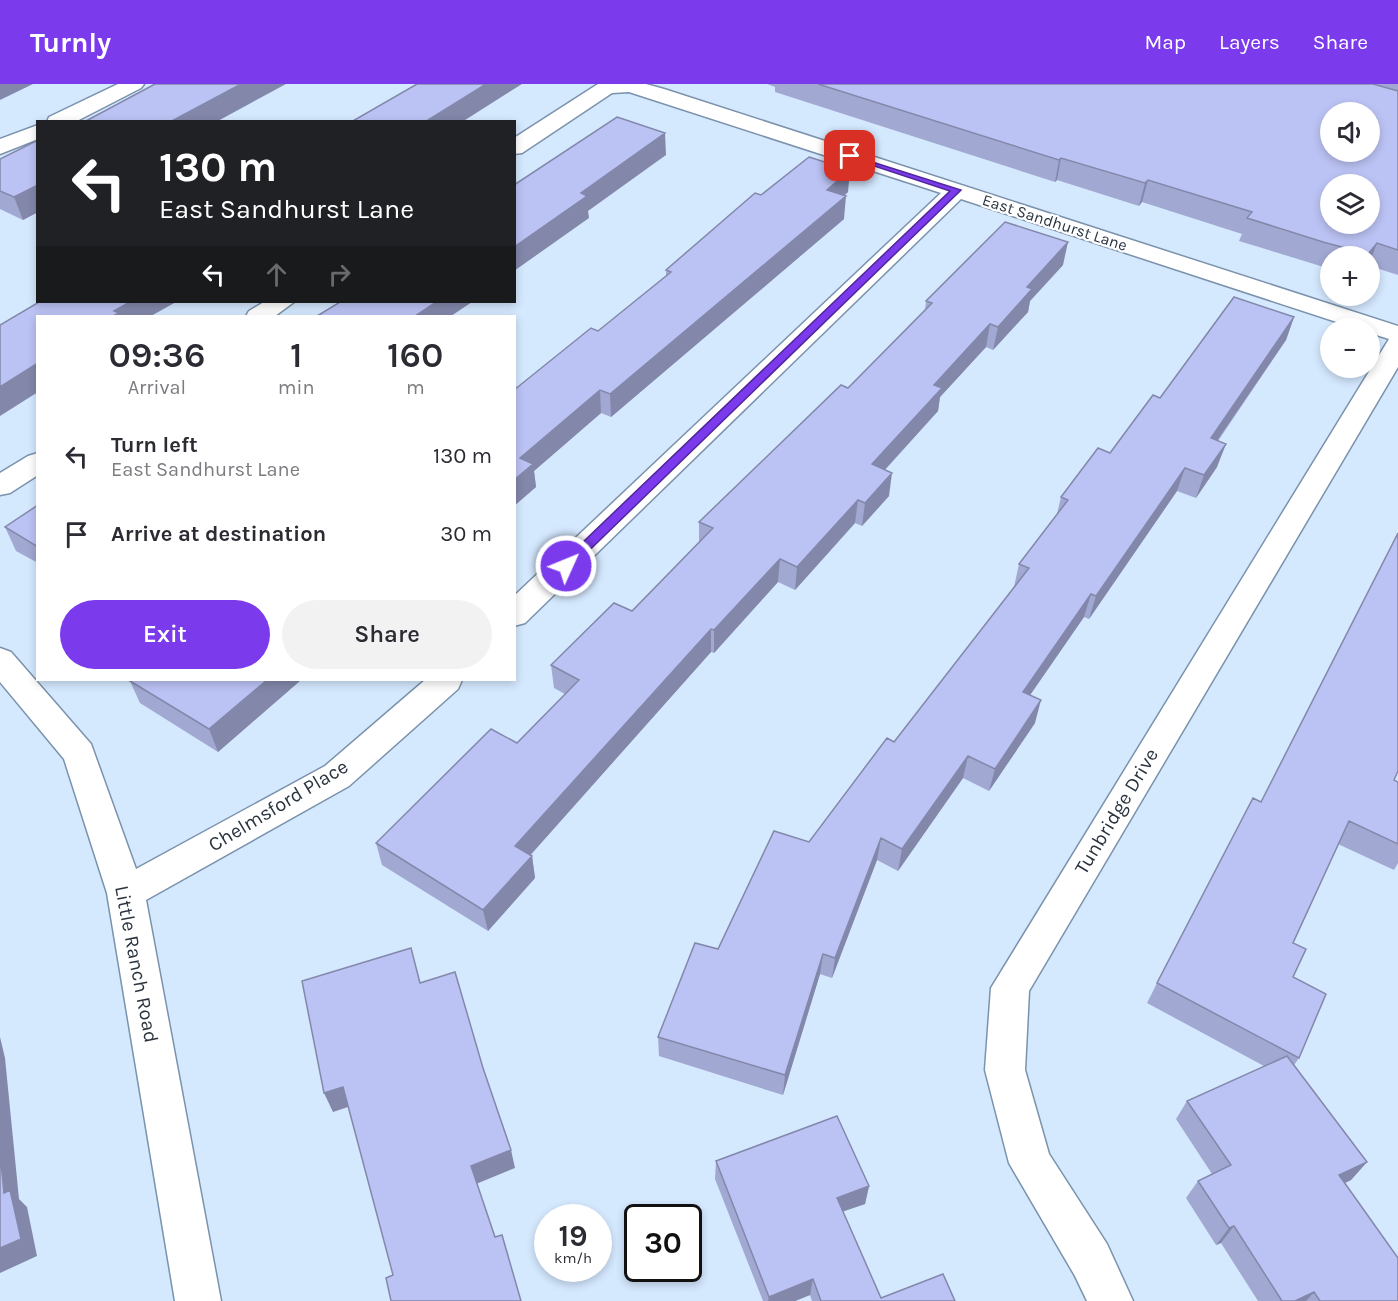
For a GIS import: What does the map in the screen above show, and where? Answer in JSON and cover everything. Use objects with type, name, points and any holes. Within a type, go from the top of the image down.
[{"type":"street","points":[[61,120],[134,84]]},
{"type":"street","name":"East Sandhurst Lane","points":[[516,146],[607,87],[629,86],[657,93],[1398,334]]},
{"type":"street","points":[[0,147],[36,132]]},
{"type":"street","points":[[516,613],[957,190]]},
{"type":"street","points":[[260,315],[279,303]]},
{"type":"street","name":"Tunbridge Drive","points":[[1110,1301],[1091,1260],[1030,1163],[1005,1070],[1010,988],[1398,345]]},
{"type":"street","points":[[0,486],[36,463]]},
{"type":"street","name":"Little Ranch Road","points":[[0,660],[79,753],[126,892],[198,1301]]},
{"type":"street","name":"Chelmsford Place","points":[[126,892],[337,776],[445,681]]},
{"type":"building","points":[[155,84],[241,84],[174,120],[88,120]]},
{"type":"building","points":[[417,84],[486,84],[428,120],[354,120]]},
{"type":"building","points":[[818,84],[1373,84],[1398,91],[1398,250],[1377,243],[1375,246],[1338,246],[1323,242],[1247,218],[1252,212],[1148,180],[1145,183],[1061,158],[1059,160]]},
{"type":"building","points":[[617,117],[665,133],[581,193],[587,196],[516,246],[516,184]]},
{"type":"building","points":[[36,141],[36,186],[14,197],[0,191],[0,159]]},
{"type":"building","points":[[809,157],[850,170],[827,190],[846,196],[610,394],[600,390],[520,458],[533,464],[516,478],[516,388],[591,328],[598,331],[671,272],[666,270],[755,193],[761,195]]},
{"type":"building","points":[[1005,222],[1068,242],[1027,287],[1032,289],[998,327],[990,324],[934,385],[942,388],[872,464],[892,473],[865,503],[858,500],[797,567],[780,559],[714,630],[711,629],[515,846],[532,856],[483,910],[376,843],[491,729],[517,743],[579,680],[551,665],[614,603],[632,611],[713,528],[699,522],[841,385],[848,388],[932,303],[926,301]]},
{"type":"building","points":[[1234,297],[1294,317],[1211,438],[1226,444],[1204,475],[1185,468],[1096,596],[1091,594],[1023,692],[1041,700],[995,769],[968,756],[902,849],[881,838],[835,958],[823,954],[785,1075],[658,1037],[695,943],[718,949],[774,831],[809,842],[887,738],[894,742],[1029,568],[1019,564],[1068,500],[1061,497],[1098,448],[1110,453],[1153,395],[1160,398]]},
{"type":"building","points":[[37,303],[128,303],[114,311],[119,313],[115,315],[36,315],[36,364],[0,387],[0,325]]},
{"type":"building","points":[[338,303],[434,303],[416,315],[319,315]]},
{"type":"building","points":[[36,506],[36,546],[5,527]]},
{"type":"building","points":[[1398,533],[1398,771],[1394,780],[1398,782],[1398,844],[1349,821],[1293,943],[1306,949],[1293,977],[1326,994],[1299,1058],[1157,983],[1253,798],[1261,802]]},
{"type":"building","points":[[130,681],[266,681],[209,729]]},
{"type":"building","points":[[411,948],[420,983],[455,972],[483,1068],[511,1150],[471,1166],[495,1237],[502,1235],[521,1301],[391,1301],[386,1278],[393,1275],[343,1087],[324,1093],[302,981]]},
{"type":"building","points":[[1287,1056],[1367,1162],[1339,1175],[1398,1258],[1398,1301],[1320,1301],[1314,1292],[1295,1301],[1282,1301],[1234,1226],[1229,1228],[1198,1181],[1231,1165],[1187,1101]]},
{"type":"building","points":[[837,1116],[869,1186],[837,1198],[881,1298],[943,1274],[955,1301],[821,1301],[813,1279],[769,1297],[716,1161]]},
{"type":"building","points":[[0,1152],[4,1193],[10,1190],[21,1239],[0,1248]]},
{"type":"route","points":[[566,566],[957,190],[850,156]]}]
